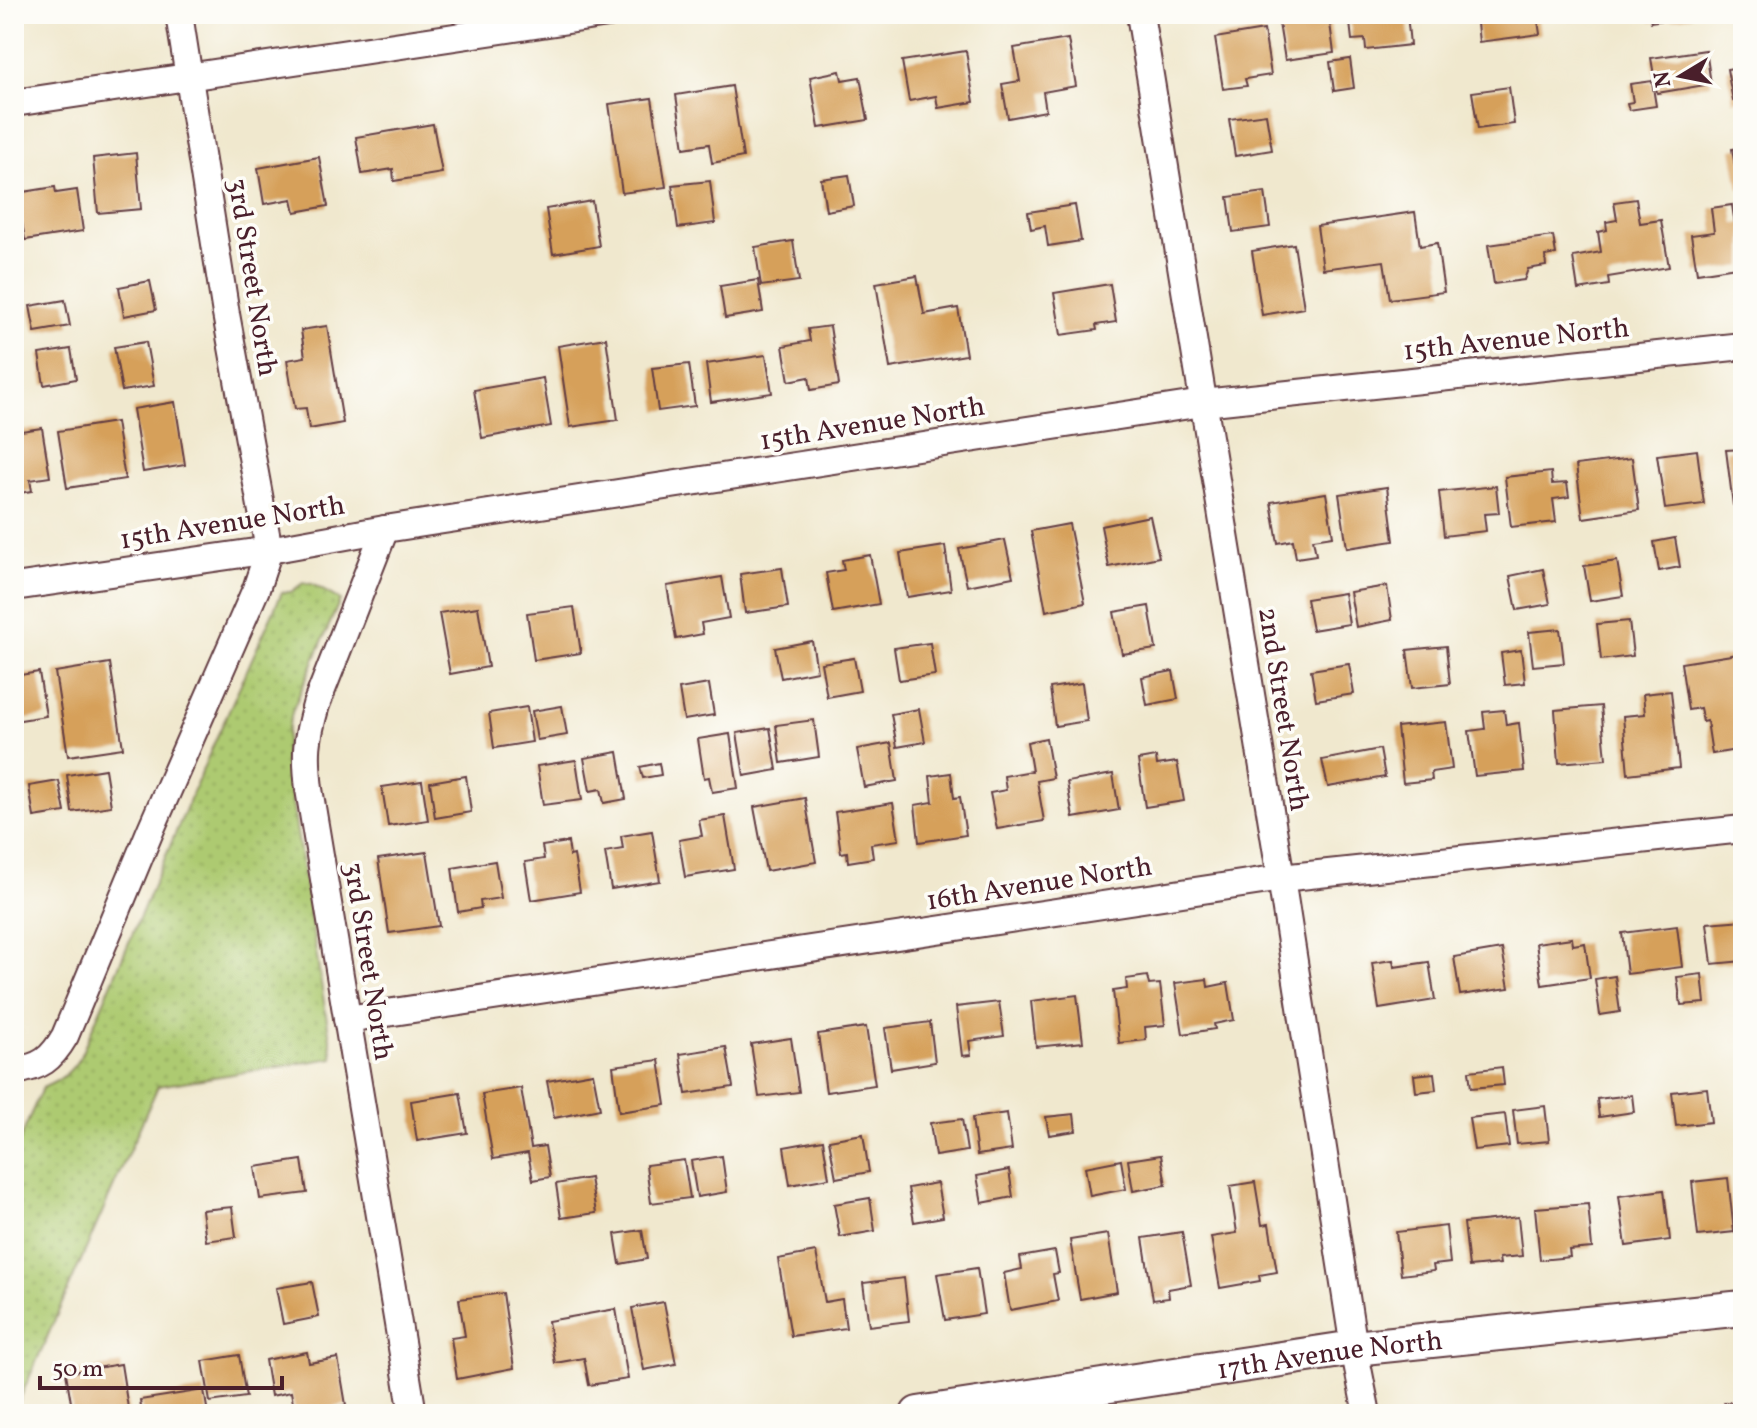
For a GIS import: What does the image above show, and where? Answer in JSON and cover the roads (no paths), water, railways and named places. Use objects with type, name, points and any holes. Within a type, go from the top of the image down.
[{"type":"street","name":"3rd Street North","points":[[179,14],[226,314],[269,550]]},
{"type":"street","points":[[14,103],[608,14]]},
{"type":"street","name":"2nd Street North","points":[[1140,14],[1367,1414]]},
{"type":"street","name":"15th Avenue North","points":[[14,587],[269,550],[385,529],[1203,403],[1743,346]]},
{"type":"street","name":"3rd Street North","points":[[385,529],[316,705],[305,753],[413,1414]]},
{"type":"street","points":[[14,1071],[46,1061],[65,1036],[256,589],[269,550]]},
{"type":"street","name":"16th Avenue North","points":[[347,1019],[1281,878],[1743,829]]},
{"type":"street","name":"17th Avenue North","points":[[918,1414],[1354,1348],[1743,1308]]}]
